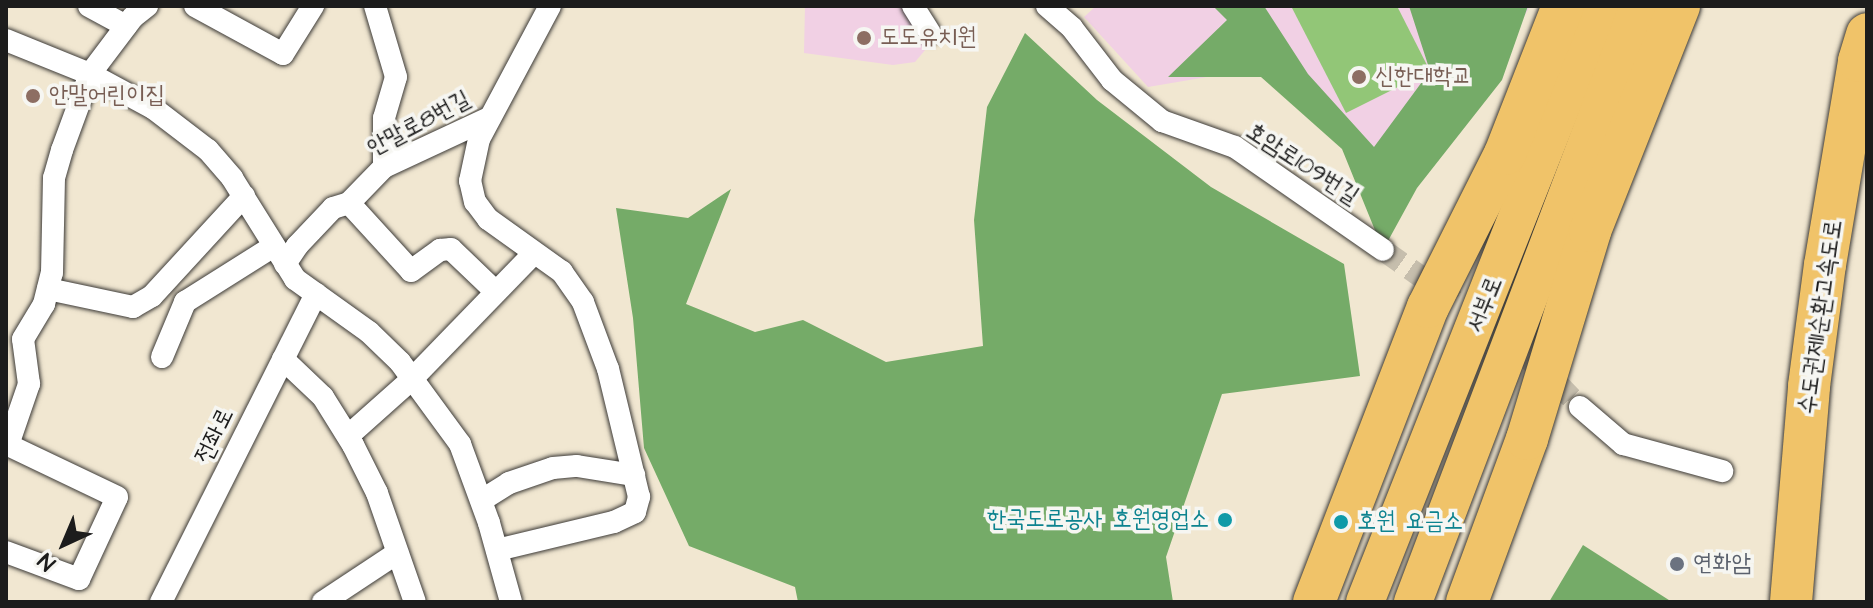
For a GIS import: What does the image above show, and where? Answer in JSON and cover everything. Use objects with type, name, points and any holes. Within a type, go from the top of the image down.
[{"type":"highway","points":[[1314,602],[1428,307],[1505,154],[1563,6]]},
{"type":"highway","name":"서부로","points":[[1365,602],[1601,6]]},
{"type":"highway","name":"서부로","points":[[1413,602],[1639,6]]},
{"type":"highway","points":[[1467,602],[1527,439],[1590,231],[1679,6]]},
{"type":"highway","name":"수도권제1순환고속도로","points":[[1791,602],[1809,386],[1825,265],[1859,61],[1867,34]]},
{"type":"street","points":[[89,6],[126,26]]},
{"type":"street","points":[[6,552],[79,579],[117,497],[7,447],[29,384],[14,337],[44,304],[52,273],[54,178],[90,74],[126,26],[147,6]]},
{"type":"street","points":[[195,6],[283,54],[313,6]]},
{"type":"street","points":[[375,6],[396,77],[384,118],[384,167]]},
{"type":"street","name":"안말로8번길","points":[[162,357],[185,302],[297,246],[333,208],[349,203],[384,167],[489,118],[550,6]]},
{"type":"street","points":[[913,6],[930,33]]},
{"type":"street","name":"호암로109번길","points":[[1047,6],[1072,28],[1112,80],[1162,121],[1235,147],[1383,250]]},
{"type":"street","points":[[6,40],[90,74],[153,108],[208,150],[244,196],[295,279],[369,332],[413,378],[460,444],[482,500],[511,602]]},
{"type":"street","points":[[489,118],[472,159],[470,181],[475,202],[488,219],[562,272],[583,302],[608,369],[639,497],[635,512],[614,522],[497,550]]},
{"type":"street","points":[[48,289],[133,307],[152,296],[244,196]]},
{"type":"street","points":[[349,203],[411,271],[440,250],[451,249],[496,292]]},
{"type":"street","points":[[348,436],[413,378],[533,254]]},
{"type":"street","name":"전좌로","points":[[161,602],[316,294]]},
{"type":"street","points":[[283,359],[323,397],[348,436],[377,493],[415,602]]},
{"type":"street","points":[[1580,407],[1623,444],[1722,471]]},
{"type":"street","points":[[482,500],[509,483],[553,468],[577,466],[634,475]]},
{"type":"street","points":[[323,602],[397,553]]},
{"type":"shaded area","name":"도도유치원","points":[[805,6],[908,6],[921,26],[926,49],[915,62],[893,65],[804,53]]},
{"type":"shaded area","name":"신한대학교","points":[[1096,6],[1530,6],[1518,28],[1364,159],[1260,68],[1148,87],[1084,17]]},
{"type":"green space","points":[[1213,6],[1264,6],[1308,74],[1374,147],[1430,71],[1409,6],[1528,6],[1502,80],[1417,188],[1383,250],[1342,149],[1261,77],[1168,77],[1227,20]]},
{"type":"green space","points":[[1291,6],[1397,6],[1430,71],[1346,113]]},
{"type":"green space","points":[[1025,33],[1097,100],[1211,187],[1344,264],[1360,376],[1222,394],[1166,557],[1173,602],[798,602],[795,587],[689,546],[644,448],[633,318],[616,208],[688,218],[731,189],[686,304],[755,332],[803,320],[886,362],[983,346],[974,220],[987,107]]},
{"type":"green space","points":[[1583,545],[1672,602],[1549,602]]},
{"type":"tunnel","points":[[1383,250],[1477,316],[1556,382],[1580,407]]},
{"type":"place","name":"도도유치원","points":[[864,38]]},
{"type":"place","name":"신한대학교","points":[[1359,77]]},
{"type":"place","name":"안말어린이집","points":[[33,96]]},
{"type":"place","name":"한국도로공사 호원영업소","points":[[1225,520]]},
{"type":"place","name":"호원 요금소","points":[[1341,522]]},
{"type":"place","name":"연화암","points":[[1677,564]]}]
